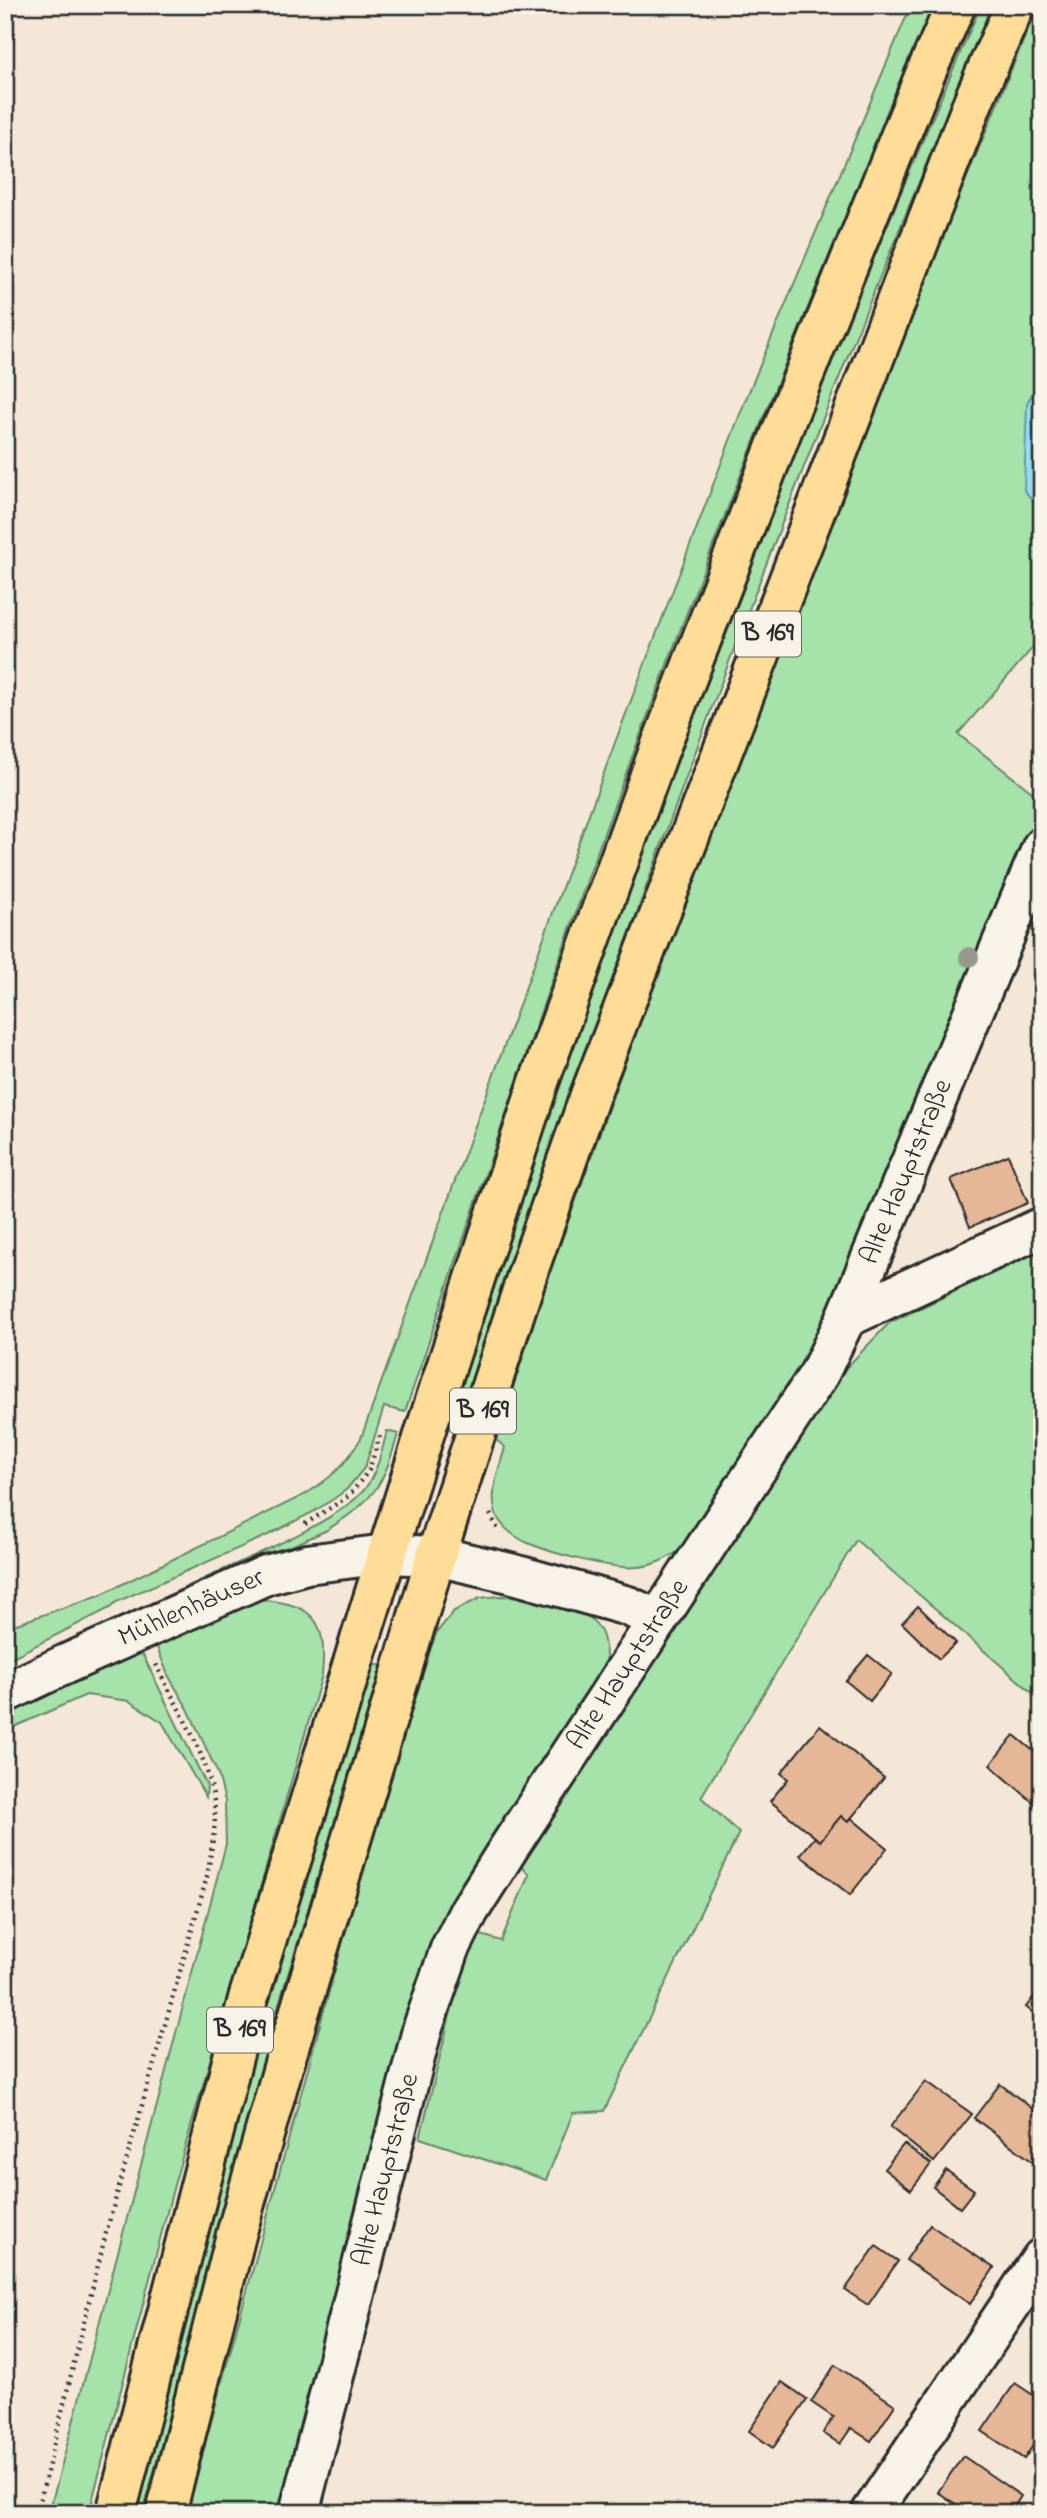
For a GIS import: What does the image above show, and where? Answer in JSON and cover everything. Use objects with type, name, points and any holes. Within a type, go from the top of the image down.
[{"type":"main road","name":"B 169","points":[[116,2513],[248,1999],[386,1554],[540,1082],[658,752],[788,415],[924,77],[956,5]]},
{"type":"main road","name":"B 169","points":[[166,2513],[223,2286],[282,2071],[436,1556],[530,1266],[590,1095],[970,110],[1015,5]]},
{"type":"street","name":"Alte Hauptstraße","points":[[299,2513],[422,2030],[450,1949],[508,1849],[819,1374],[846,1318],[1042,847]]},
{"type":"street","points":[[846,1318],[1042,1227]]},
{"type":"street","name":"Mühlenhäuser","points":[[5,1693],[266,1575],[307,1564],[386,1554],[436,1556],[509,1573],[628,1606],[659,1620]]},
{"type":"street","points":[[871,2513],[1042,2258]]},
{"type":"path","points":[[37,2513],[107,2229],[208,1873],[215,1818],[211,1785],[200,1752],[141,1630]]},
{"type":"green space","points":[[911,5],[934,5],[782,372],[638,741],[548,992],[405,1412],[384,1407],[365,1467],[347,1489],[313,1512],[266,1536],[116,1602],[110,1608],[5,1661],[5,1628],[100,1595],[304,1495],[337,1471],[361,1438],[616,740],[745,401]]},
{"type":"green space","points":[[981,5],[995,5],[920,180],[778,533],[645,890],[457,1429],[445,1426],[560,1086],[709,677],[813,407]]},
{"type":"green space","points":[[1038,5],[1042,5],[1042,378],[1027,403],[1034,503],[1042,506],[1042,637],[958,734],[1042,800],[1042,809],[809,1358],[682,1549],[655,1563],[626,1567],[582,1560],[551,1551],[517,1537],[507,1530],[497,1515],[495,1486],[505,1447],[496,1440],[550,1272],[730,769],[858,441]]},
{"type":"green space","points":[[1042,1250],[1042,1701],[856,1540],[701,1797],[739,1833],[604,2111],[573,2113],[546,2180],[420,2138],[456,1991],[478,1934],[501,1941],[529,1874],[519,1865],[710,1570],[846,1368],[889,1323]]},
{"type":"green space","points":[[387,1431],[398,1434],[381,1480],[366,1501],[327,1530],[77,1643],[75,1638],[288,1540],[340,1511],[369,1483]]},
{"type":"green space","points":[[500,1596],[542,1599],[572,1607],[585,1614],[602,1634],[607,1666],[491,1841],[282,2513],[186,2513],[344,1937],[420,1676],[437,1632],[454,1611],[480,1598]]},
{"type":"green space","points":[[256,1599],[291,1605],[312,1617],[319,1627],[322,1639],[322,1675],[174,2185],[89,2513],[49,2513],[226,1844],[225,1801],[218,1774],[188,1709],[168,1675],[155,1642]]},
{"type":"green space","points":[[140,1649],[207,1786],[206,1797],[162,1722],[129,1701],[86,1695],[5,1731],[5,1712]]},
{"type":"green space","points":[[370,1663],[383,1666],[277,2010],[143,2513],[134,2513],[206,2229]]},
{"type":"water","points":[[1042,378],[1042,506],[1034,503],[1024,490],[1027,403]]},
{"type":"building","points":[[1008,1155],[1028,1203],[970,1227],[951,1179]]},
{"type":"building","points":[[918,1606],[956,1643],[939,1659],[902,1623]]},
{"type":"building","points":[[868,1655],[892,1674],[870,1701],[846,1681]]},
{"type":"building","points":[[820,1725],[884,1778],[848,1822],[841,1816],[820,1841],[770,1801],[788,1779],[781,1773]]},
{"type":"building","points":[[1014,1735],[1042,1758],[1042,1810],[990,1765]]},
{"type":"building","points":[[841,1816],[848,1822],[851,1818],[887,1848],[850,1895],[800,1855],[815,1837],[820,1841]]},
{"type":"building","points":[[1042,1986],[1042,2020],[1026,2007]]},
{"type":"building","points":[[926,2081],[972,2114],[934,2162],[890,2127]]},
{"type":"building","points":[[1000,2084],[1042,2116],[1042,2150],[1033,2162],[974,2118]]},
{"type":"building","points":[[904,2144],[931,2164],[911,2190],[884,2169]]},
{"type":"building","points":[[946,2170],[974,2190],[960,2208],[933,2187]]},
{"type":"building","points":[[930,2225],[994,2268],[970,2304],[906,2260]]},
{"type":"building","points":[[876,2246],[898,2261],[868,2305],[845,2290]]},
{"type":"building","points":[[835,2365],[895,2405],[871,2441],[851,2428],[840,2444],[823,2433],[833,2417],[811,2402]]},
{"type":"building","points":[[782,2382],[807,2399],[773,2448],[749,2431]]},
{"type":"building","points":[[1015,2383],[1042,2401],[1042,2432],[1024,2459],[982,2431]]},
{"type":"building","points":[[963,2456],[1021,2496],[1010,2513],[969,2513],[938,2492]]}]
